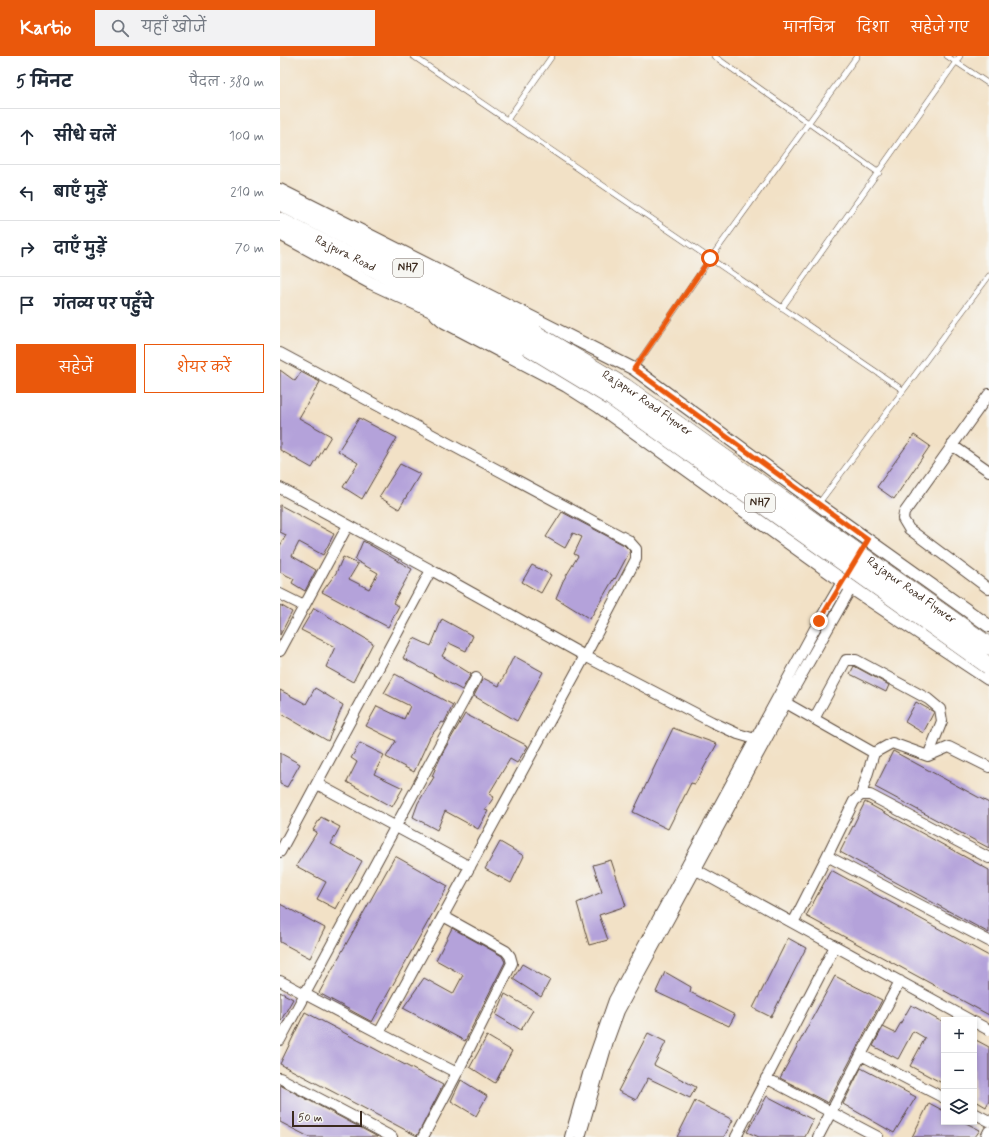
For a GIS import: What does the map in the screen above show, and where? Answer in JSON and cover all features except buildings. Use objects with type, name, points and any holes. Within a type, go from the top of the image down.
[{"type":"highway","name":"Rajapur Road Flyover","points":[[280,202],[532,340],[625,387],[989,646]]},
{"type":"highway","name":"Rajpura Road","points":[[280,221],[431,297]]},
{"type":"highway","name":"Rajapur Road Flyover","points":[[431,297],[532,340],[986,671]]},
{"type":"main road","points":[[431,297],[438,314],[445,320],[567,384],[600,405],[849,580],[986,671]]},
{"type":"street","points":[[280,190],[634,369],[818,504],[989,626]]},
{"type":"street","points":[[280,234],[371,283],[438,314]]},
{"type":"street","points":[[280,353],[628,540],[636,549],[636,559],[585,656],[379,1033]]},
{"type":"street","points":[[989,394],[904,513],[903,519],[908,529],[989,589]]},
{"type":"street","points":[[952,445],[989,471]]},
{"type":"street","points":[[280,488],[585,656],[712,722],[738,734],[755,739]]},
{"type":"street","points":[[280,651],[348,525]]},
{"type":"street","points":[[570,1137],[588,1074],[614,1000],[755,739],[872,543]]},
{"type":"street","points":[[280,852],[283,841],[317,784],[431,570]]},
{"type":"street","points":[[580,1137],[608,1041],[620,1011],[786,703],[849,580]]},
{"type":"street","points":[[280,594],[304,606]]},
{"type":"street","points":[[986,671],[989,656]]},
{"type":"street","points":[[814,719],[846,660],[856,660],[928,699],[940,709],[942,721],[928,756]]},
{"type":"street","points":[[280,1040],[476,678]]},
{"type":"street","points":[[786,703],[874,753]]},
{"type":"street","points":[[861,796],[874,753],[892,743],[928,756],[949,747],[989,767]]},
{"type":"street","points":[[317,784],[470,867]]},
{"type":"street","points":[[793,923],[854,801],[861,796],[870,795],[989,858]]},
{"type":"street","points":[[827,856],[989,941]]},
{"type":"street","points":[[687,865],[965,1017]]},
{"type":"street","points":[[423,1137],[512,963],[510,956],[506,951],[443,916]]},
{"type":"street","points":[[736,1137],[835,946]]},
{"type":"street","points":[[280,981],[457,1073]]},
{"type":"street","points":[[818,1137],[900,981]]},
{"type":"street","points":[[977,1024],[989,1030]]},
{"type":"street","points":[[861,1055],[941,1096]]},
{"type":"street","points":[[280,1078],[392,1137]]},
{"type":"street","points":[[766,1078],[878,1137]]},
{"type":"street","points":[[977,1114],[989,1120]]},
{"type":"street","points":[[986,1137],[989,1131]]},
{"type":"lane","points":[[413,56],[903,390]]},
{"type":"lane","points":[[506,120],[552,56]]},
{"type":"lane","points":[[714,56],[879,173]]},
{"type":"lane","points":[[634,369],[710,258],[857,56]]},
{"type":"lane","points":[[947,56],[989,84]]},
{"type":"lane","points":[[782,308],[879,173],[960,56]]},
{"type":"lane","points":[[818,504],[989,276]]},
{"type":"route","points":[[710,258],[634,369],[868,540],[864,544],[819,621]]}]
